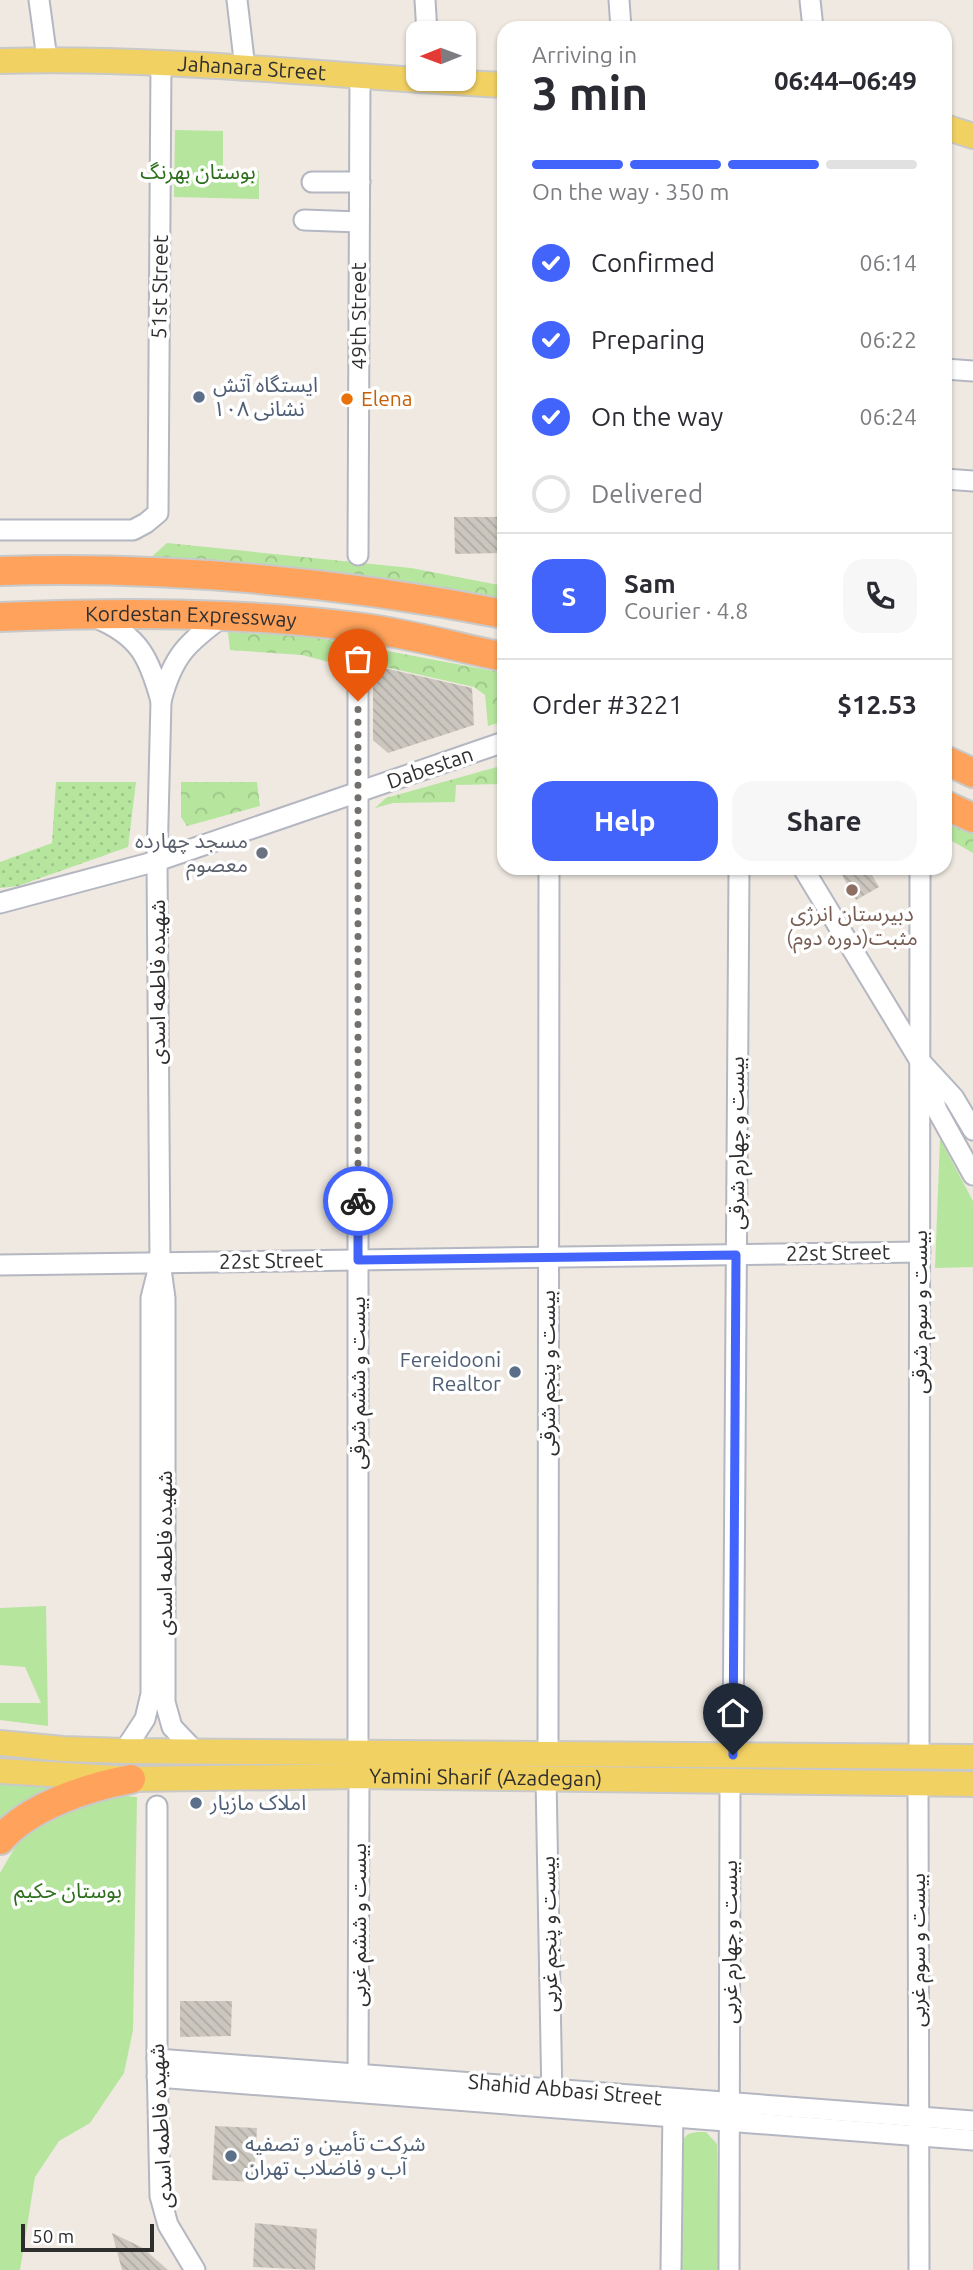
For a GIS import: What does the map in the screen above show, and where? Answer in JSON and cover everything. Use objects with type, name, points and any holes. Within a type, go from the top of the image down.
[{"type":"highway","name":"Kordestan Expressway","points":[[0,571],[64,569],[233,578],[363,590],[497,613]]},
{"type":"highway","name":"Kordestan Expressway","points":[[0,617],[85,613],[225,615],[360,628],[497,656]]},
{"type":"highway","points":[[952,763],[973,773]]},
{"type":"highway","points":[[952,808],[973,818]]},
{"type":"highway","points":[[0,1840],[23,1819],[52,1804],[109,1783],[131,1779]]},
{"type":"main road","name":"Jahanara Street","points":[[0,61],[162,62],[497,85]]},
{"type":"main road","points":[[952,129],[973,136]]},
{"type":"main road","name":"Yamini Sharif (Azadegan)","points":[[0,1744],[124,1751],[194,1750],[546,1778],[973,1784]]},
{"type":"main road","name":"Yamini Sharif (Azadegan)","points":[[0,1771],[131,1779],[548,1753],[973,1757]]},
{"type":"street","points":[[38,0],[47,60]]},
{"type":"street","points":[[237,0],[245,68]]},
{"type":"street","points":[[425,0],[426,21]]},
{"type":"street","points":[[619,0],[620,21]]},
{"type":"street","points":[[810,0],[812,21]]},
{"type":"street","name":"51st Street","points":[[0,530],[133,530],[158,513],[162,62]]},
{"type":"street","name":"49th Street","points":[[358,555],[360,77]]},
{"type":"street","points":[[312,182],[359,182]]},
{"type":"street","points":[[304,220],[359,222]]},
{"type":"street","points":[[952,370],[973,371]]},
{"type":"street","points":[[952,480],[973,481]]},
{"type":"street","points":[[85,613],[118,628],[132,639],[151,665],[161,701]]},
{"type":"street","points":[[161,701],[175,659],[198,635],[225,615]]},
{"type":"street","name":"بیست و ششم شرقی","points":[[358,678],[358,1763]]},
{"type":"street","name":"شهیده فاطمه اسدی","points":[[161,701],[157,861],[160,1262],[164,1298],[157,1702],[172,1727],[194,1750]]},
{"type":"street","name":"Dabestan","points":[[0,903],[157,861],[497,744]]},
{"type":"street","name":"بیست و پنجم شرقی","points":[[548,1753],[550,875]]},
{"type":"street","name":"بیست و چهارم شرقی","points":[[733,1755],[739,875]]},
{"type":"street","points":[[807,875],[920,1061],[954,1098],[973,1130]]},
{"type":"street","name":"بیست و سوم شرقی","points":[[919,1756],[920,875]]},
{"type":"street","points":[[920,1061],[937,1110],[973,1175]]},
{"type":"street","name":"22st Street","points":[[0,1265],[920,1252]]},
{"type":"street","name":"شهیده فاطمه اسدی","points":[[124,1751],[157,1702]]},
{"type":"street","name":"بیست و ششم غربی","points":[[358,1763],[358,2074]]},
{"type":"street","name":"بیست و پنجم غربی","points":[[546,1778],[552,2099]]},
{"type":"street","name":"بیست و چهارم غربی","points":[[729,2270],[730,1781]]},
{"type":"street","name":"بیست و سوم غربی","points":[[918,1784],[919,2270]]},
{"type":"street","name":"شهیده فاطمه اسدی","points":[[157,1806],[157,2068],[163,2210],[168,2225],[195,2270]]},
{"type":"street","name":"Shahid Abbasi Street","points":[[157,2068],[358,2074],[408,2087]]},
{"type":"street","name":"Shahid Abbasi Street","points":[[157,2068],[919,2127],[973,2140]]},
{"type":"street","points":[[671,2270],[673,2108]]},
{"type":"street","name":"Shahid Abbasi Street","points":[[919,2127],[973,2121]]},
{"type":"green space","name":"بوستان بهرنگ","points":[[175,130],[223,131],[223,170],[259,171],[259,199],[174,197]]},
{"type":"green space","points":[[167,543],[411,568],[497,585],[497,602],[147,561]]},
{"type":"green space","points":[[228,632],[308,636],[497,672],[497,723],[488,726],[485,695],[474,687],[381,666],[363,671],[302,655],[230,650]]},
{"type":"green space","points":[[497,767],[497,784],[456,785],[455,802],[393,803],[375,808],[386,798]]},
{"type":"green space","points":[[56,782],[136,782],[128,847],[18,886],[0,888],[0,862],[52,843]]},
{"type":"green space","points":[[181,782],[257,782],[260,806],[187,826],[181,817]]},
{"type":"green space","points":[[952,820],[973,831],[973,853],[952,841]]},
{"type":"green space","points":[[940,1139],[973,1201],[973,1267],[935,1268]]},
{"type":"green space","points":[[46,1606],[48,1726],[0,1720],[0,1703],[41,1703],[25,1667],[0,1665],[0,1608]]},
{"type":"green space","points":[[0,1777],[58,1784],[27,1799],[0,1821]]},
{"type":"green space","name":"بوستان حکیم","points":[[103,1794],[137,1797],[133,2030],[124,2073],[90,2123],[59,2141],[35,2177],[20,2270],[0,2270],[0,1873],[24,1832]]},
{"type":"green space","points":[[706,2132],[717,2144],[719,2270],[677,2270],[680,2143],[688,2134]]},
{"type":"building","points":[[454,517],[497,517],[497,553],[455,554]]},
{"type":"building","points":[[384,668],[472,688],[474,725],[388,753],[373,740],[373,678]]},
{"type":"building","points":[[842,875],[872,875],[879,887],[856,900]]},
{"type":"building","points":[[180,2001],[232,2001],[231,2036],[180,2037]]},
{"type":"building","points":[[215,2126],[257,2128],[254,2182],[212,2180]]},
{"type":"building","points":[[255,2223],[317,2229],[315,2270],[253,2267]]},
{"type":"building","points":[[112,2233],[143,2248],[168,2270],[122,2270]]},
{"type":"way so far","points":[[358,701],[358,1201]]},
{"type":"place","name":"ایستگاه آتش نشانی ۱۰۸","points":[[199,397]]},
{"type":"place","name":"Elena","points":[[347,399]]},
{"type":"place","name":"مسجد چهارده معصوم","points":[[262,853]]},
{"type":"place","name":"دبیرستان انرژی مثبت(دوره دوم)","points":[[852,890]]},
{"type":"place","name":"Fereidooni Realtor","points":[[515,1372]]},
{"type":"place","name":"املاک مازیار","points":[[196,1803]]},
{"type":"place","name":"شركت تأمين و تصفيه آب و فاضلاب تهران","points":[[231,2156]]},
{"type":"route","points":[[358,1201],[358,1260],[736,1255],[733,1755]]}]
